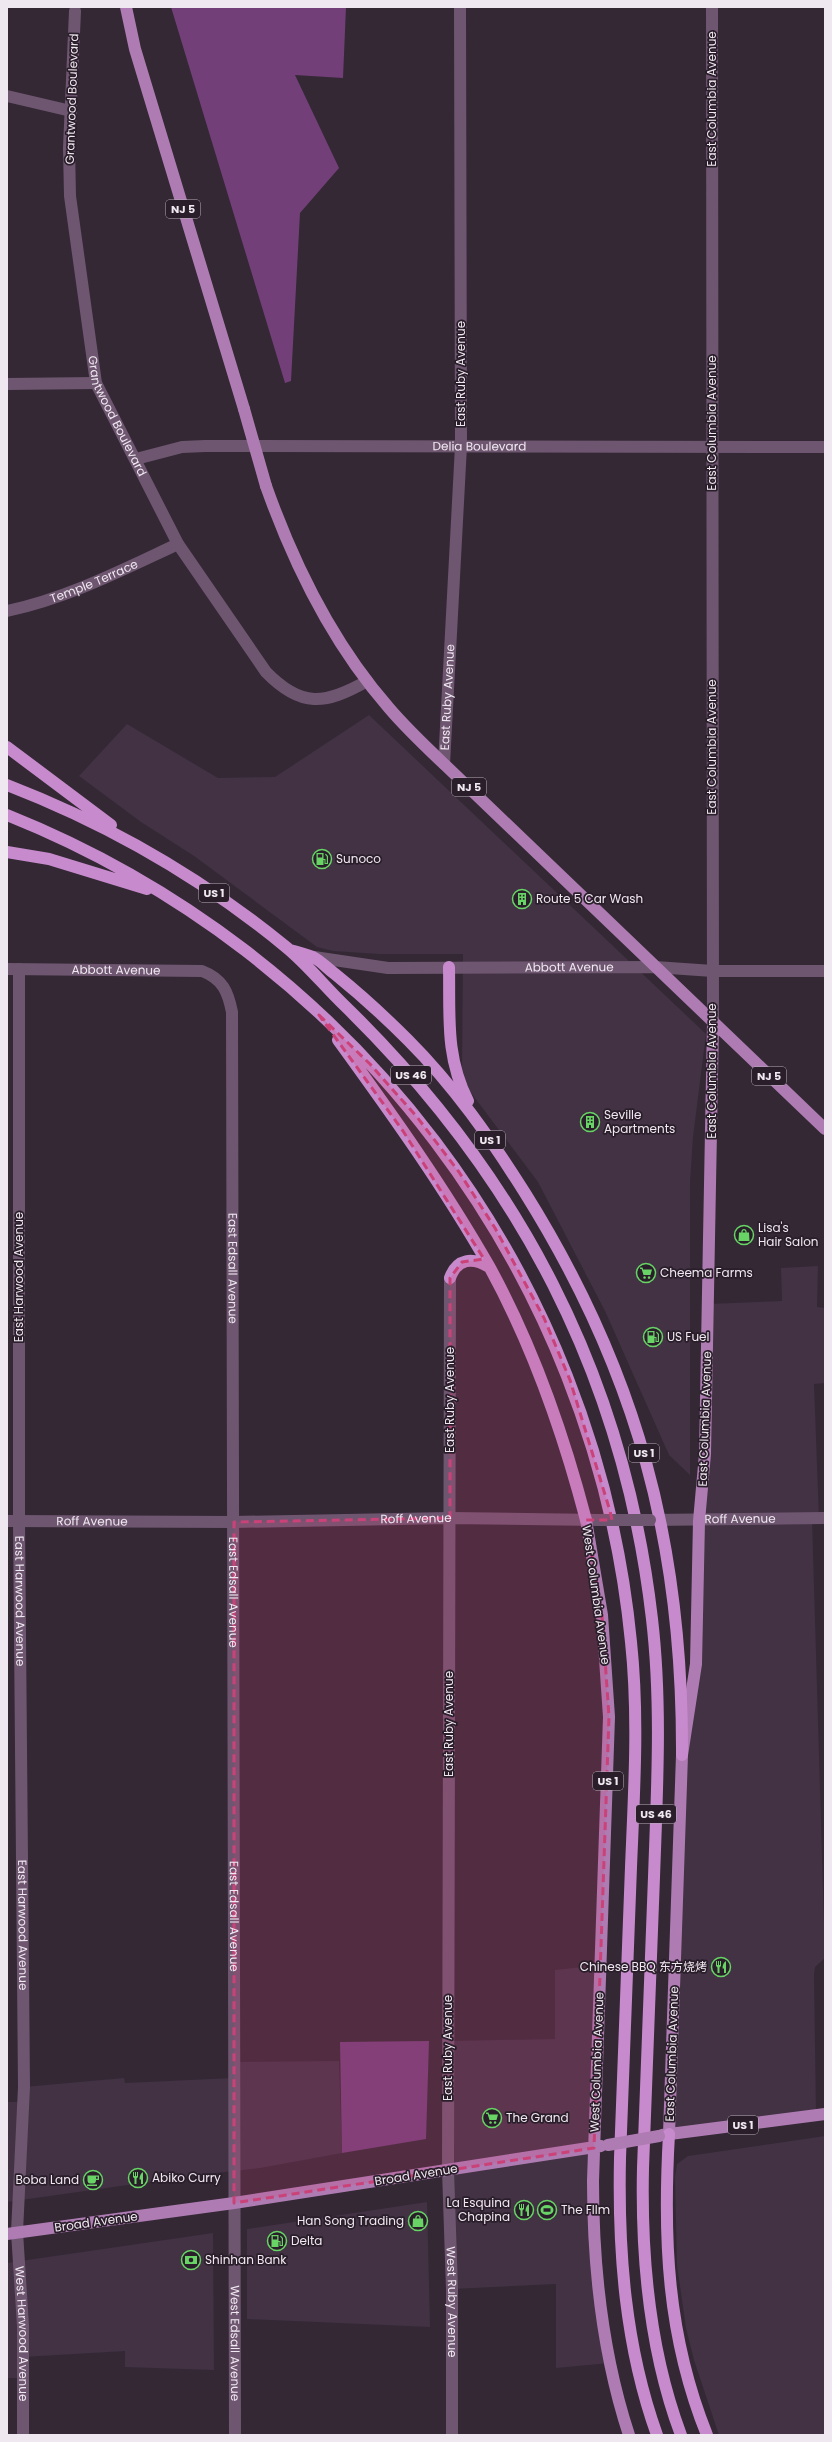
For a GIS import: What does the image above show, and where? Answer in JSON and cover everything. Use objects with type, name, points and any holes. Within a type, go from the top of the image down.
[{"type":"highway","points":[[7,747],[134,843]]},
{"type":"highway","name":"US 1","points":[[7,785],[76,814],[134,843],[209,890],[289,950],[314,957],[378,1011],[421,1053],[452,1089],[484,1132],[546,1228],[593,1316],[635,1422],[677,1624],[682,1686],[682,1754]]},
{"type":"highway","name":"US 1","points":[[7,815],[94,855],[165,895],[240,947],[319,1014],[407,1136],[489,1267],[524,1339],[550,1401],[586,1520]]},
{"type":"highway","points":[[7,852],[56,861],[165,895]]},
{"type":"highway","name":"US 46","points":[[289,950],[427,1092],[469,1146],[515,1215],[558,1293],[586,1356],[609,1420],[628,1485],[642,1553],[652,1620],[658,1723],[643,2160],[643,2233],[654,2334],[665,2381],[681,2435]]},
{"type":"highway","points":[[449,967],[452,1062],[461,1087],[484,1132]]},
{"type":"highway","name":"US 46","points":[[319,1014],[370,1064],[417,1117],[459,1172],[495,1228],[544,1318],[570,1380],[592,1445],[610,1511],[629,1618],[635,1720],[620,2158],[621,2259],[624,2294],[636,2362],[657,2435]]},
{"type":"highway","points":[[450,1278],[457,1266],[468,1260],[479,1261],[489,1267]]},
{"type":"highway","points":[[664,2135],[666,2228],[671,2300],[681,2353],[707,2435]]},
{"type":"main road","name":"NJ 5","points":[[126,7],[137,56],[266,486],[303,578],[324,615],[367,681],[403,724],[825,1129]]},
{"type":"main road","name":"East Columbia Avenue","points":[[664,2135],[682,1754],[696,1664],[699,1521],[705,1454],[713,1023]]},
{"type":"main road","name":"West Columbia Avenue","points":[[586,1520],[602,1615],[609,1717],[594,2148],[593,2227],[597,2283],[610,2363],[630,2435]]},
{"type":"main road","name":"Broad Avenue","points":[[12,2233],[234,2203],[594,2148],[664,2135],[825,2114]]},
{"type":"street","name":"East Ruby Avenue","points":[[444,764],[461,446],[460,7]]},
{"type":"street","name":"East Columbia Avenue","points":[[712,7],[713,1023]]},
{"type":"street","name":"Grantwood Boulevard","points":[[75,11],[69,148],[70,196],[96,383],[178,544],[266,672],[281,687],[296,696],[326,699],[350,691],[367,681]]},
{"type":"street","points":[[7,96],[71,111]]},
{"type":"street","points":[[7,384],[96,383]]},
{"type":"street","name":"Delia Boulevard","points":[[136,459],[182,447],[825,447]]},
{"type":"street","name":"Temple Terrace","points":[[7,611],[35,605],[69,594],[178,544]]},
{"type":"street","name":"Abbott Avenue","points":[[314,957],[388,968],[655,967],[713,970],[825,971]]},
{"type":"street","name":"Abbott Avenue","points":[[13,969],[202,971],[212,975],[222,983]]},
{"type":"street","name":"East Harwood Avenue","points":[[12,2233],[24,2129],[13,1521],[13,969]]},
{"type":"street","name":"East Edsall Avenue","points":[[222,983],[228,992],[232,1012],[234,2203]]},
{"type":"street","name":"East Ruby Avenue","points":[[448,2170],[450,1278]]},
{"type":"street","name":"Roff Avenue","points":[[13,1521],[234,1522],[450,1518],[699,1521],[825,1518]]},
{"type":"street","name":"West Ruby Avenue","points":[[448,2170],[452,2289],[452,2435]]},
{"type":"street","name":"West Edsall Avenue","points":[[234,2203],[235,2435]]},
{"type":"street","name":"West Harwood Avenue","points":[[12,2233],[23,2326],[23,2435]]},
{"type":"highlighted area","points":[[319,1015],[370,1064],[417,1117],[459,1172],[495,1228],[544,1318],[570,1380],[610,1511],[612,1520],[586,1520],[602,1615],[609,1717],[594,2148],[234,2203],[234,1522],[450,1518],[450,1278],[462,1262],[484,1259],[403,1131]]},
{"type":"shaded area","points":[[171,7],[346,7],[343,78],[295,75],[339,168],[300,213],[291,381],[285,383]]},
{"type":"shaded area","points":[[369,715],[706,1034],[693,1137],[690,1182],[690,1475],[669,1455],[605,1311],[538,1182],[466,1086],[462,1071],[463,954],[379,954],[333,951],[317,947],[194,856],[141,822],[79,776],[127,724],[218,778],[275,777]]},
{"type":"shaded area","points":[[818,1266],[817,1307],[825,1308],[825,1383],[814,1384],[819,1518],[812,1518],[825,1958],[815,1967],[814,1975],[816,2115],[669,2134],[682,1755],[696,1664],[708,1304],[782,1301],[781,1268]]},
{"type":"shaded area","points":[[601,1965],[593,2181],[610,2363],[556,2368],[556,2284],[452,2289],[449,2041],[555,2039],[555,1970]]},
{"type":"shaded area","points":[[429,2041],[426,2139],[342,2153],[340,2042]]},
{"type":"shaded area","points":[[339,2061],[342,2153],[260,2168],[206,2174],[7,2202],[7,2102],[24,2102],[24,2087],[124,2078],[125,2083],[233,2078],[233,2062]]},
{"type":"shaded area","points":[[825,2136],[825,2435],[719,2435],[694,2360],[686,2328],[677,2265],[675,2177],[677,2164],[688,2156]]},
{"type":"shaded area","points":[[427,2202],[430,2327],[247,2319],[247,2229]]},
{"type":"shaded area","points":[[213,2233],[214,2370],[125,2367],[125,2351],[23,2357],[23,2378],[7,2378],[7,2263]]},
{"type":"place","name":"Sunoco","points":[[322,859]]},
{"type":"place","name":"Route 5 Car Wash","points":[[522,899]]},
{"type":"place","name":"Seville Apartments","points":[[590,1122]]},
{"type":"place","name":"Lisa's Hair Salon","points":[[744,1235]]},
{"type":"place","name":"Cheema Farms","points":[[646,1273]]},
{"type":"place","name":"US Fuel","points":[[653,1337]]},
{"type":"place","name":"Chinese BBQ 东方烧烤","points":[[721,1967]]},
{"type":"place","name":"The Grand","points":[[492,2118]]},
{"type":"place","name":"Abiko Curry","points":[[138,2178]]},
{"type":"place","name":"Boba Land","points":[[93,2180]]},
{"type":"place","name":"La Esquina Chapina","points":[[524,2210]]},
{"type":"place","name":"The FIlm","points":[[547,2210]]},
{"type":"place","name":"Han Song Trading","points":[[418,2221]]},
{"type":"place","name":"Delta","points":[[277,2241]]},
{"type":"place","name":"Shinhan Bank","points":[[191,2260]]}]
